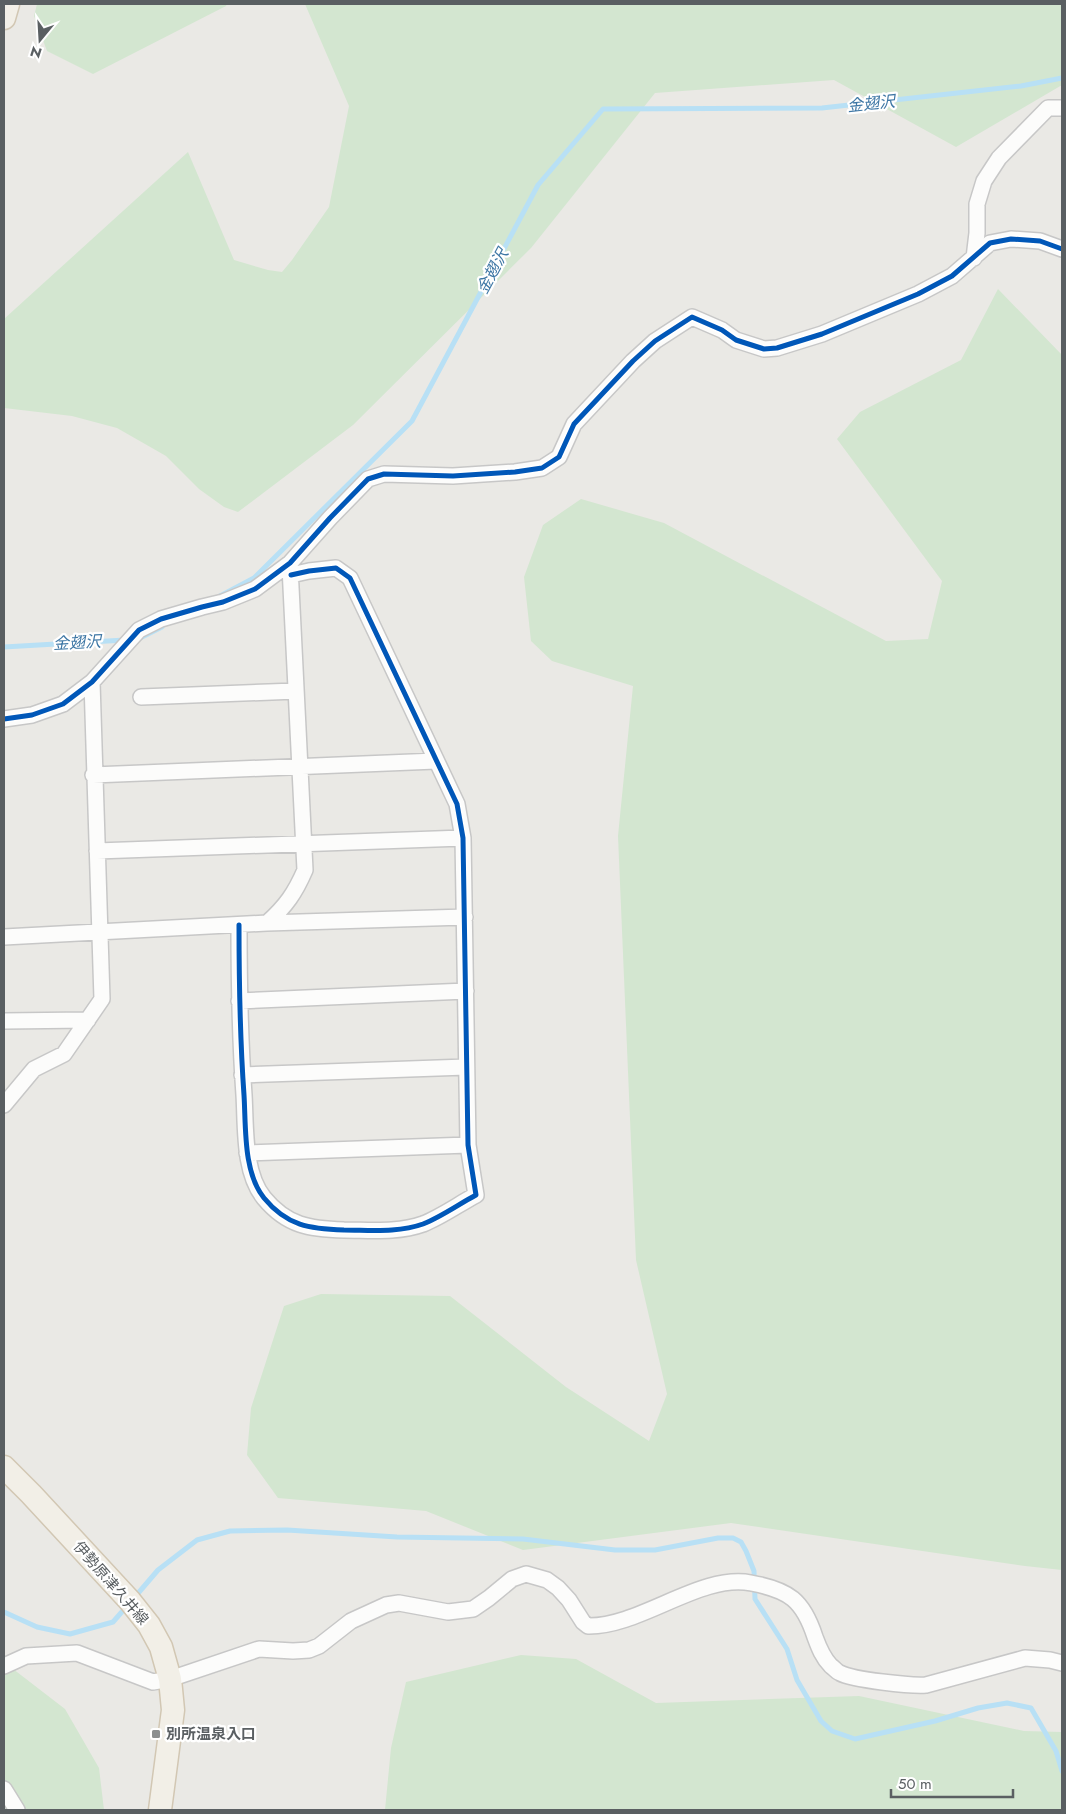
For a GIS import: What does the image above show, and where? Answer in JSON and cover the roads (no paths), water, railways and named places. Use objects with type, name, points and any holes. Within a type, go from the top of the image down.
[{"type":"main road","points":[[4,18],[8,4]]},
{"type":"main road","name":"伊勢原津久井線","points":[[4,1468],[31,1494],[145,1619],[164,1653],[173,1698],[172,1722],[160,1810]]},
{"type":"street","points":[[974,258],[977,233],[977,204],[984,181],[999,158],[1048,108],[1062,108]]},
{"type":"street","points":[[4,719],[32,715],[63,704],[92,682],[139,630],[161,619],[223,602],[255,589],[291,569],[330,518],[368,479],[384,474],[453,476],[515,472],[542,468],[559,457],[574,424],[633,361],[656,341],[692,317],[722,330],[736,340],[764,349],[777,348],[822,334],[918,294],[952,276],[990,243],[1012,239],[1040,240],[1062,249]]},
{"type":"street","points":[[240,925],[239,1002],[247,1153],[253,1178],[263,1197],[282,1216],[298,1225],[316,1230],[395,1230],[423,1224],[476,1195],[468,1145],[463,838],[457,804],[350,578],[336,568],[309,571],[291,569]]},
{"type":"street","points":[[267,923],[283,909],[297,889],[304,870],[291,569]]},
{"type":"street","points":[[4,1105],[34,1069],[64,1054],[102,998],[93,775],[92,682]]},
{"type":"street","points":[[141,697],[296,691]]},
{"type":"street","points":[[93,775],[300,765],[436,761]]},
{"type":"street","points":[[97,851],[463,838]]},
{"type":"street","points":[[4,936],[267,923],[465,917]]},
{"type":"street","points":[[239,1002],[466,992]]},
{"type":"street","points":[[4,1021],[88,1020]]},
{"type":"street","points":[[242,1075],[466,1067]]},
{"type":"street","points":[[247,1153],[468,1145]]},
{"type":"street","points":[[4,1666],[26,1656],[77,1653],[153,1682],[170,1679],[259,1649],[310,1650],[320,1646],[351,1621],[386,1605],[408,1604],[448,1612],[473,1609],[512,1579],[526,1574],[547,1580],[558,1588],[588,1626],[607,1624],[705,1588],[724,1583],[739,1581],[760,1585],[784,1593],[798,1601],[807,1613],[817,1644],[824,1658],[841,1674],[856,1678],[914,1686],[926,1685],[1025,1658],[1062,1663]]},
{"type":"street","points":[[4,1789],[16,1810]]},
{"type":"waterway","name":"金翅沢","points":[[220,596],[254,578],[412,421],[538,185],[603,109],[822,108],[1021,86],[1062,78]]},
{"type":"waterway","name":"金翅沢","points":[[138,639],[162,627]]},
{"type":"waterway","name":"金翅沢","points":[[4,647],[125,640]]},
{"type":"waterway","points":[[134,1598],[158,1570],[197,1540],[230,1531],[287,1530],[397,1537],[523,1539],[615,1550],[655,1550],[718,1538],[733,1538],[741,1542],[754,1571],[755,1599],[787,1649],[797,1680],[821,1721],[832,1731],[855,1739],[935,1721],[978,1708],[1007,1703],[1031,1708],[1056,1751],[1062,1771]]},
{"type":"waterway","points":[[4,1612],[37,1627],[70,1634],[113,1622],[127,1606]]},
{"type":"place","name":"別所温泉入口","points":[[156,1734]]}]
